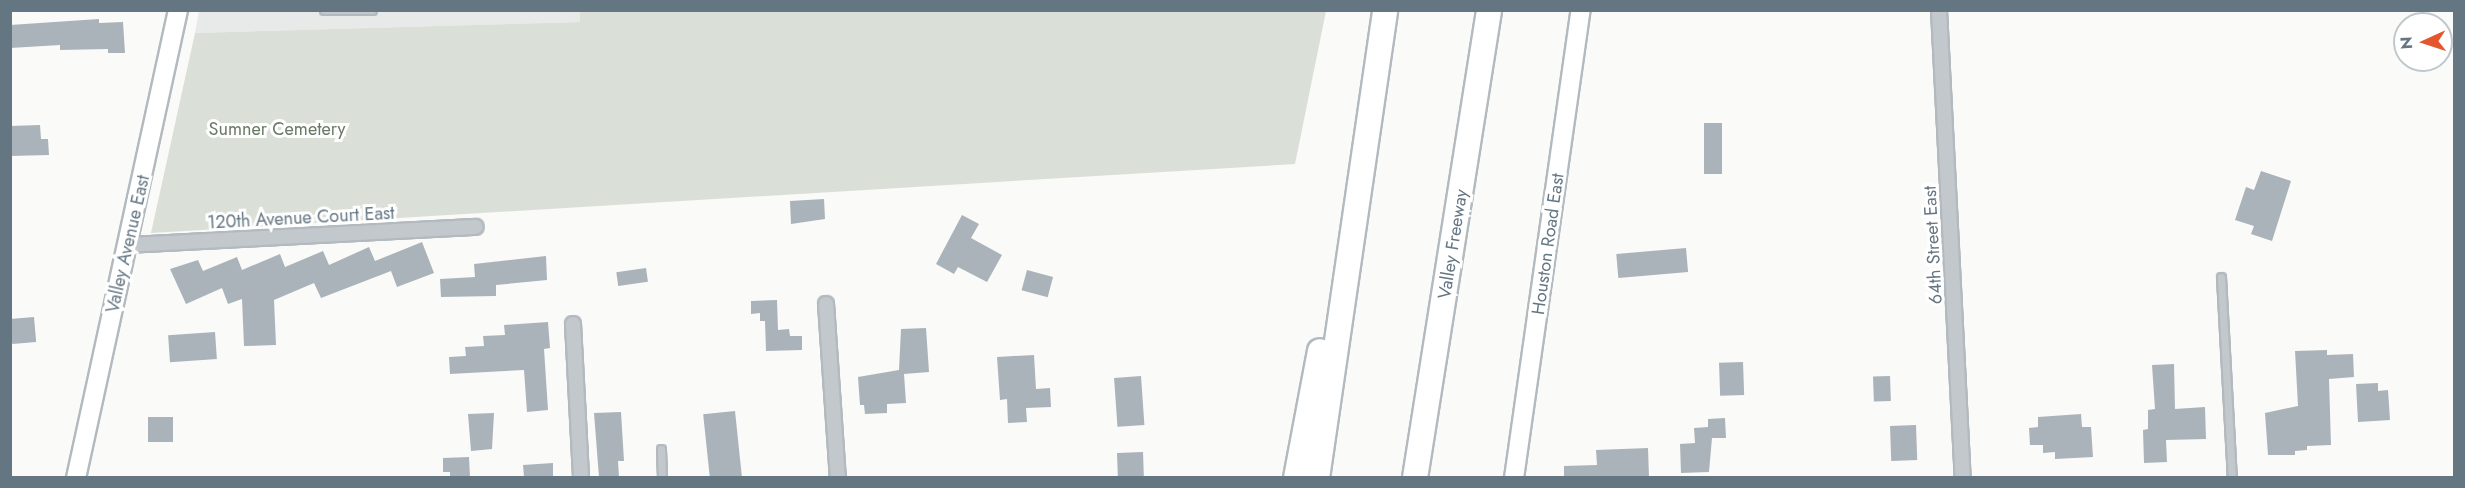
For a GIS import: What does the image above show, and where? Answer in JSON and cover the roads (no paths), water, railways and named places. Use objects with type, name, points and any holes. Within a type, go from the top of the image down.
[{"type":"highway","points":[[1317,477],[1385,10]]},
{"type":"highway","name":"Valley Freeway","points":[[1417,477],[1489,10]]},
{"type":"highway","points":[[1296,477],[1333,285],[1360,179]]},
{"type":"main road","name":"Valley Avenue East","points":[[76,477],[178,10]]},
{"type":"main road","name":"Houston Road East","points":[[1514,477],[1581,10]]},
{"type":"street","name":"64th Street East","points":[[1939,10],[1963,477]]},
{"type":"street","name":"120th Avenue Court East","points":[[128,245],[476,228]]},
{"type":"street","points":[[826,304],[838,477]]},
{"type":"street","points":[[573,324],[581,477]]},
{"type":"lane","points":[[324,10],[372,10]]},
{"type":"lane","points":[[2221,277],[2232,477]]},
{"type":"lane","points":[[661,449],[662,477]]},
{"type":"park label","name":"Sumner Cemetery","points":[[277,129]]}]
